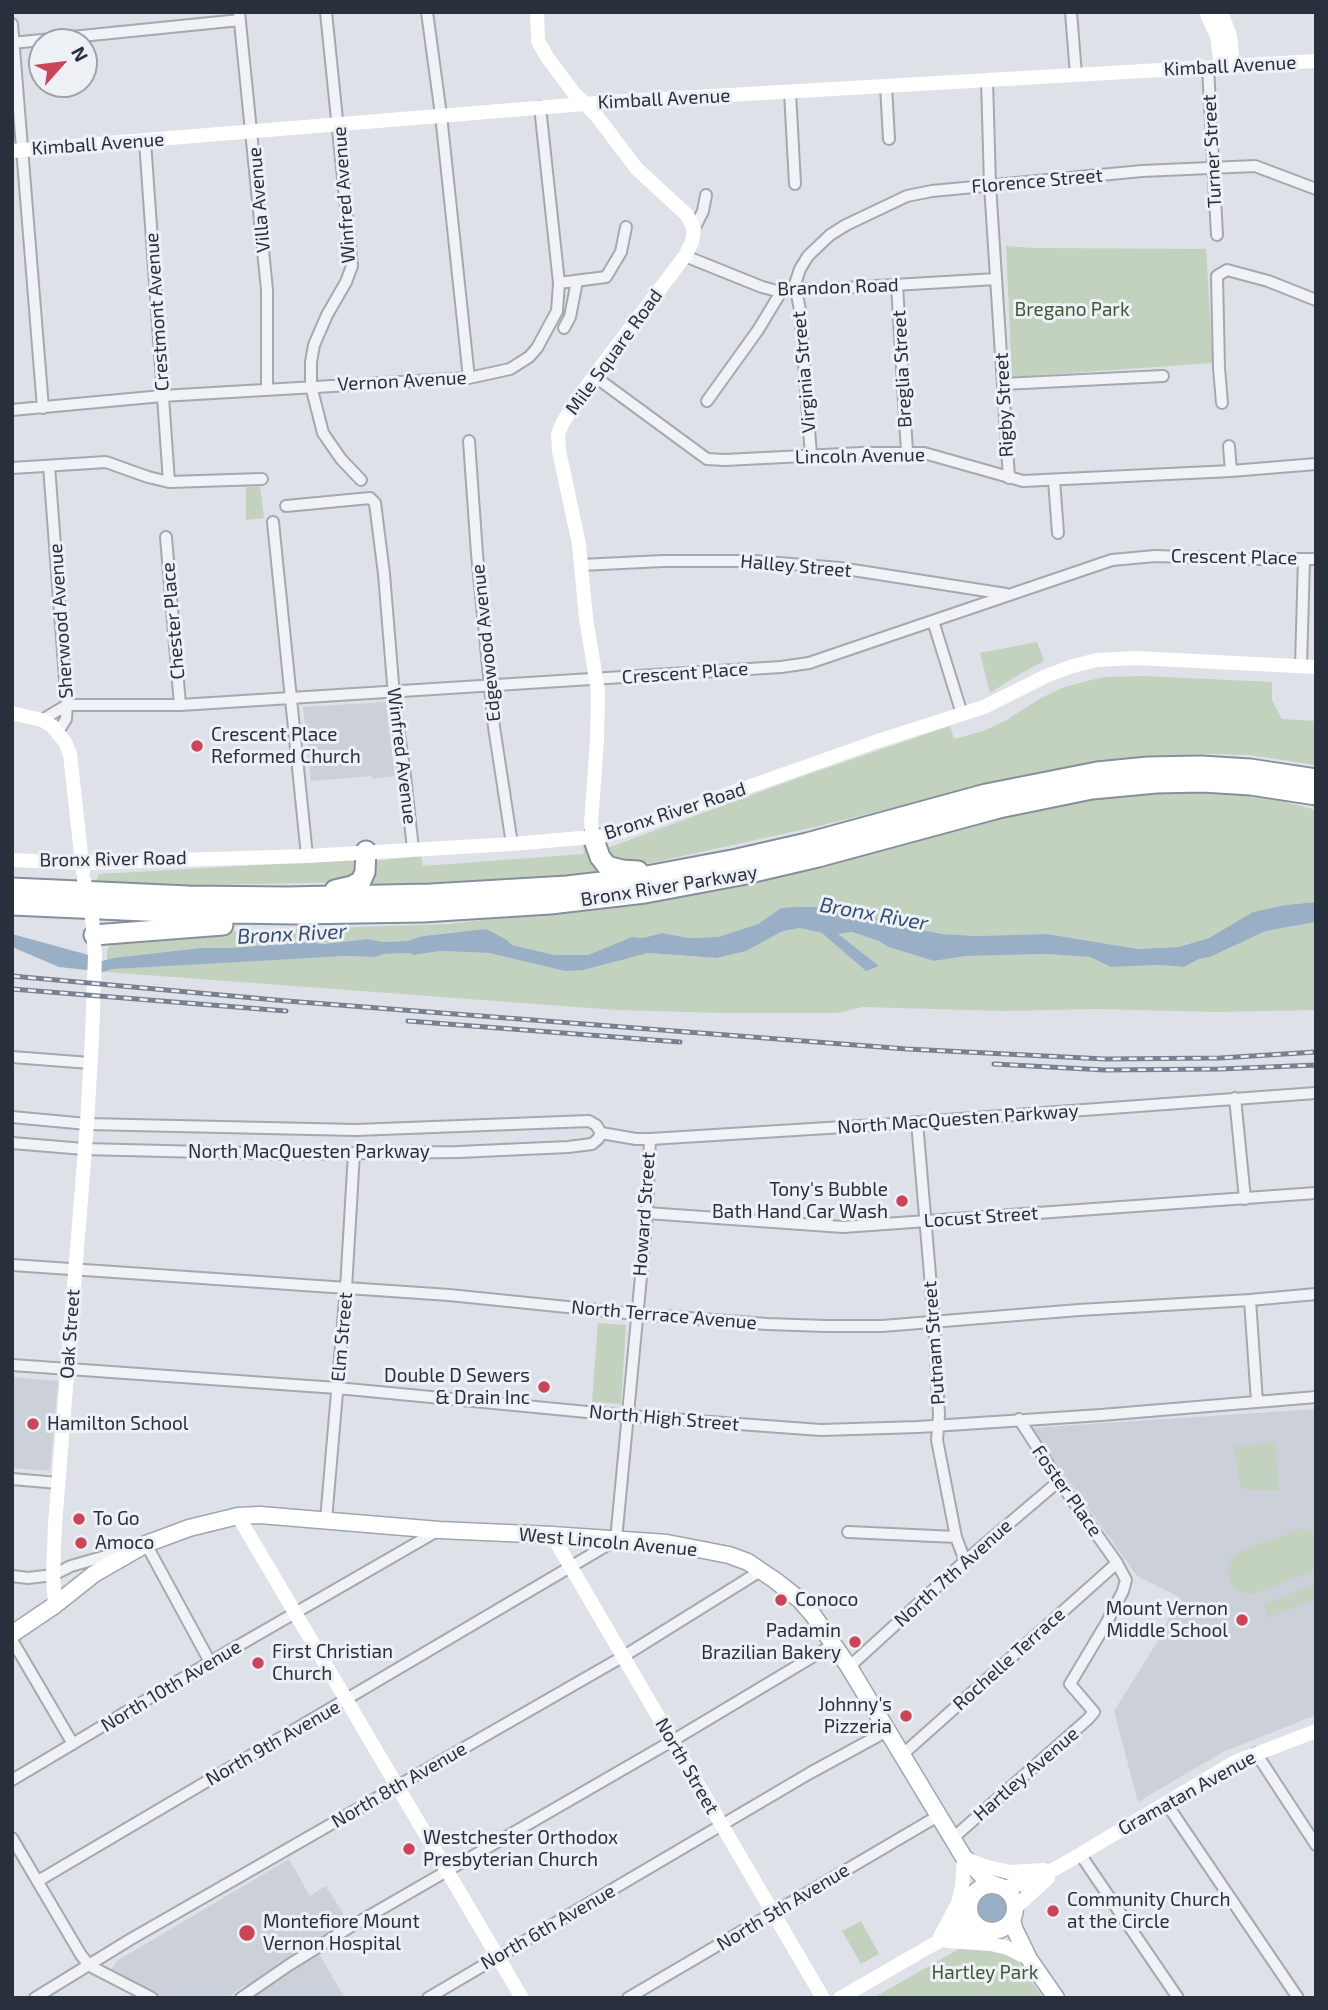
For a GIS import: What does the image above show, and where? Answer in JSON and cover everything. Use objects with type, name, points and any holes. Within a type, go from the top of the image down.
[{"type":"highway","name":"Bronx River Parkway","points":[[12,905],[200,914],[398,896],[600,883],[671,873],[807,843],[986,794],[1097,772],[1201,766],[1251,769],[1316,779]]},
{"type":"highway","name":"Bronx River Parkway","points":[[12,888],[188,896],[291,906],[455,910],[550,904],[687,886],[771,869],[984,811],[1076,792],[1164,782],[1211,782],[1316,795]]},
{"type":"highway","points":[[1265,787],[1316,804]]},
{"type":"highway","points":[[593,837],[600,857],[607,866],[622,870],[671,873]]},
{"type":"highway","points":[[94,934],[239,924],[356,885],[364,876],[366,851]]},
{"type":"main road","name":"West Lincoln Avenue","points":[[12,1634],[94,1574],[146,1544],[188,1528],[238,1516],[260,1515],[439,1530],[617,1539],[667,1543],[729,1555],[762,1570],[814,1615],[849,1667],[953,1838],[964,1858],[972,1885],[971,1900]]},
{"type":"main road","name":"West Lincoln Avenue","points":[[964,1858],[988,1882],[1001,1887]]},
{"type":"main road","points":[[1026,1957],[1014,1928],[1012,1897],[1001,1887],[992,1885],[981,1888],[971,1900],[972,1921],[1009,1941],[1026,1957],[1056,1998]]},
{"type":"main road","points":[[988,1931],[1005,1927],[1014,1913]]},
{"type":"street","name":"Winfred Avenue","points":[[326,12],[352,266],[314,345],[311,386],[323,433],[361,480]]},
{"type":"street","points":[[427,12],[441,115],[469,378]]},
{"type":"street","points":[[537,12],[537,36],[542,50],[574,93],[596,114],[637,169],[687,215],[694,229]]},
{"type":"street","points":[[1071,12],[1076,75]]},
{"type":"street","points":[[1206,12],[1217,36],[1221,66]]},
{"type":"street","points":[[1220,12],[1230,36],[1221,66]]},
{"type":"street","points":[[13,43],[239,16]]},
{"type":"street","name":"Villa Avenue","points":[[239,16],[267,290],[267,388]]},
{"type":"street","points":[[12,24],[17,151],[43,408]]},
{"type":"street","name":"Kimball Avenue","points":[[17,151],[540,107],[1316,61]]},
{"type":"street","name":"Turner Street","points":[[1217,235],[1213,168],[1221,66]]},
{"type":"street","name":"Rigby Street","points":[[987,80],[990,185],[1009,478]]},
{"type":"street","points":[[886,86],[889,139]]},
{"type":"street","points":[[790,92],[795,184]]},
{"type":"street","name":"Vernon Avenue","points":[[12,410],[267,388],[469,378],[510,369],[529,357],[537,348],[557,312],[559,283],[540,107]]},
{"type":"street","name":"Crestmont Avenue","points":[[145,141],[169,482]]},
{"type":"street","name":"Florence Street","points":[[795,289],[800,269],[808,256],[830,235],[907,196],[932,191],[1142,171],[1255,166],[1316,189]]},
{"type":"street","points":[[694,229],[703,211],[705,195]]},
{"type":"street","points":[[559,283],[606,277],[621,252],[626,227]]},
{"type":"street","name":"Mile Square Road","points":[[593,837],[591,822],[597,740],[596,679],[577,532],[558,434],[594,376],[685,256],[692,242],[694,229]]},
{"type":"street","name":"Brandon Road","points":[[685,256],[781,292],[795,289],[996,279]]},
{"type":"street","points":[[1222,403],[1217,276],[1227,270],[1268,281],[1316,300]]},
{"type":"street","points":[[565,328],[570,317],[577,281]]},
{"type":"street","name":"Breglia Street","points":[[897,285],[908,453]]},
{"type":"street","name":"Virginia Street","points":[[795,289],[800,310],[811,455]]},
{"type":"street","points":[[707,401],[758,330],[781,292]]},
{"type":"street","name":"Lincoln Avenue","points":[[594,376],[707,459],[924,453],[1023,481],[1316,464]]},
{"type":"street","points":[[1003,384],[1163,376]]},
{"type":"street","name":"Edgewood Avenue","points":[[469,441],[494,727],[512,844]]},
{"type":"street","points":[[1229,446],[1231,471]]},
{"type":"street","points":[[12,468],[107,462],[169,482],[262,479]]},
{"type":"street","name":"Sherwood Avenue","points":[[49,466],[67,705],[65,719],[58,732]]},
{"type":"street","points":[[1054,480],[1058,533]]},
{"type":"street","name":"Winfred Avenue","points":[[286,506],[370,498],[375,503],[413,849]]},
{"type":"street","points":[[273,522],[307,856]]},
{"type":"street","name":"Chester Place","points":[[166,537],[180,705]]},
{"type":"street","name":"Crescent Place","points":[[67,705],[180,705],[780,667],[810,663],[1118,559],[1155,556],[1310,559]]},
{"type":"street","points":[[1308,666],[1310,559]]},
{"type":"street","name":"Halley Street","points":[[581,565],[663,561],[754,561],[840,568],[1009,595]]},
{"type":"street","points":[[933,621],[962,715]]},
{"type":"street","name":"Bronx River Road","points":[[12,860],[81,863],[307,856],[593,837],[632,828],[878,741],[962,715],[1046,676],[1097,660],[1136,658],[1308,666]]},
{"type":"street","points":[[42,720],[67,705]]},
{"type":"street","points":[[12,713],[42,720],[58,732],[70,754],[81,863],[94,934],[90,1063],[12,1057]]},
{"type":"street","name":"Oak Street","points":[[55,1605],[53,1575],[58,1483],[90,1063]]},
{"type":"street","name":"North MacQuesten Parkway","points":[[12,1117],[87,1124],[356,1130],[589,1121],[596,1125],[601,1133],[650,1139],[1316,1093]]},
{"type":"street","points":[[1235,1098],[1245,1199]]},
{"type":"street","name":"Putnam Street","points":[[917,1122],[934,1322],[937,1440],[956,1537],[965,1560]]},
{"type":"street","name":"North MacQuesten Parkway","points":[[12,1143],[84,1149],[458,1152],[592,1144],[601,1133]]},
{"type":"street","name":"Howard Street","points":[[617,1539],[647,1213],[650,1139]]},
{"type":"street","name":"Elm Street","points":[[326,1520],[346,1288],[354,1153]]},
{"type":"street","name":"Locust Street","points":[[647,1213],[843,1227],[1316,1194]]},
{"type":"street","name":"North Terrace Avenue","points":[[12,1265],[449,1295],[636,1314],[803,1325],[882,1326],[1316,1294]]},
{"type":"street","points":[[1250,1300],[1257,1402]]},
{"type":"street","name":"North High Street","points":[[12,1365],[337,1388],[629,1416],[821,1430],[1101,1415],[1316,1397]]},
{"type":"street","name":"Foster Place","points":[[1019,1419],[1117,1563]]},
{"type":"street","points":[[12,1479],[58,1483]]},
{"type":"street","name":"North 7th Avenue","points":[[849,1667],[965,1560],[1059,1480]]},
{"type":"street","points":[[238,1516],[522,1998]]},
{"type":"street","name":"North 10th Avenue","points":[[12,1780],[210,1661],[439,1530]]},
{"type":"street","points":[[848,1532],[956,1537]]},
{"type":"street","name":"North Street","points":[[552,1535],[822,1998]]},
{"type":"street","name":"North 9th Avenue","points":[[38,1881],[617,1539]]},
{"type":"street","points":[[146,1544],[210,1661]]},
{"type":"street","name":"West Lincoln Avenue","points":[[12,1577],[53,1575],[71,1566],[146,1544]]},
{"type":"street","name":"Rochelle Terrace","points":[[902,1755],[1117,1563]]},
{"type":"street","name":"Hartley Avenue","points":[[953,1838],[1094,1712],[1070,1684],[1123,1591],[1126,1580],[1117,1563]]},
{"type":"street","name":"North 8th Avenue","points":[[35,1998],[131,1939],[624,1656],[762,1570]]},
{"type":"street","points":[[12,1640],[73,1744]]},
{"type":"street","points":[[248,1995],[327,1941],[834,1644]]},
{"type":"street","name":"North 6th Avenue","points":[[428,1998],[810,1773],[887,1731]]},
{"type":"street","name":"Gramatan Avenue","points":[[1001,1887],[1032,1881],[1235,1762],[1316,1731]]},
{"type":"street","points":[[1256,1754],[1316,1845]]},
{"type":"street","points":[[1166,1803],[1298,1998]]},
{"type":"street","name":"North 5th Avenue","points":[[628,1998],[938,1816]]},
{"type":"street","points":[[12,1838],[90,1966],[152,1998]]},
{"type":"street","points":[[1080,1854],[1178,1998]]},
{"type":"street","points":[[937,1941],[958,1903],[964,1858],[984,1867],[1009,1872],[1059,1867]]},
{"type":"street","name":"Gramatan Avenue","points":[[1014,1913],[1059,1867]]},
{"type":"street","points":[[937,1941],[964,1916],[971,1900]]},
{"type":"street","points":[[840,1998],[937,1941],[960,1932],[988,1931]]},
{"type":"street","points":[[937,1941],[991,1944],[1008,1948],[1026,1957]]},
{"type":"street","points":[[860,1998],[865,1983]]},
{"type":"shaded area","points":[[386,702],[395,776],[311,781],[303,707]]},
{"type":"shaded area","name":"Hamilton School","points":[[12,1377],[58,1381],[50,1471],[12,1468]]},
{"type":"shaded area","name":"Mount Vernon Middle School","points":[[1316,1409],[1316,1715],[1223,1752],[1138,1802],[1114,1711],[1156,1644],[1179,1597],[1137,1576],[1031,1428]]},
{"type":"shaded area","name":"Montefiore Mount Vernon Hospital","points":[[289,1859],[310,1896],[326,1886],[348,1922],[313,1944],[345,1998],[253,1998],[245,1985],[227,1998],[159,1998],[113,1974],[112,1968],[117,1961]]},
{"type":"green space","name":"Bregano Park","points":[[1006,246],[1206,249],[1213,363],[1012,377]]},
{"type":"green space","points":[[246,487],[260,487],[264,518],[246,520]]},
{"type":"green space","points":[[1037,642],[1044,661],[990,693],[980,653]]},
{"type":"green space","points":[[1143,676],[1272,682],[1272,700],[1282,719],[1316,721],[1316,765],[1249,755],[1136,758],[1022,776],[819,826],[651,863],[625,866],[602,850],[950,726],[954,739],[983,731],[1062,688],[1105,677]]},
{"type":"green space","points":[[1174,789],[1267,797],[1316,810],[1316,902],[1253,912],[1209,938],[1177,947],[1138,949],[1047,934],[942,934],[833,907],[794,907],[781,908],[758,924],[718,937],[689,938],[662,933],[643,938],[632,937],[588,955],[554,955],[511,945],[507,940],[454,932],[407,941],[383,942],[368,939],[324,944],[307,942],[201,948],[107,960],[110,946],[139,937],[207,932],[449,924],[577,909],[1092,797]]},
{"type":"green space","points":[[583,844],[588,844],[614,872],[589,876],[364,888],[373,862],[377,861],[421,856],[423,866],[584,854]]},
{"type":"green space","points":[[349,860],[356,862],[360,868],[348,882],[164,886],[95,884],[99,874]]},
{"type":"green space","points":[[1316,922],[1316,1010],[1003,1011],[863,1007],[837,1013],[724,1013],[617,1010],[106,972],[113,969],[345,956],[376,957],[383,954],[414,955],[440,951],[489,953],[565,971],[648,953],[717,958],[746,951],[783,931],[800,928],[822,933],[867,970],[878,966],[837,934],[852,932],[888,947],[934,961],[966,956],[1046,954],[1091,957],[1111,967],[1184,967],[1266,931]]},
{"type":"green space","points":[[598,1323],[626,1325],[621,1404],[592,1402]]},
{"type":"green space","points":[[1275,1443],[1279,1490],[1241,1489],[1234,1446]]},
{"type":"green space","points":[[1303,1528],[1316,1532],[1316,1570],[1253,1594],[1246,1594],[1232,1586],[1227,1572],[1230,1560],[1237,1552]]},
{"type":"green space","points":[[1316,1583],[1316,1598],[1269,1618],[1264,1605]]},
{"type":"green space","points":[[861,1921],[879,1954],[861,1964],[842,1931]]},
{"type":"green space","name":"Hartley Park","points":[[959,1949],[997,1950],[1012,1957],[1043,1998],[873,1998]]},
{"type":"water","points":[[1316,902],[1316,922],[1266,931],[1184,967],[1111,967],[1090,957],[1046,954],[966,956],[934,961],[888,947],[852,932],[838,934],[879,966],[866,971],[822,933],[800,928],[783,931],[746,951],[717,958],[648,953],[583,970],[565,971],[489,953],[440,951],[414,955],[383,954],[376,957],[345,956],[113,969],[104,972],[59,967],[12,947],[12,934],[102,961],[201,948],[307,942],[324,944],[368,939],[383,942],[407,941],[423,936],[486,929],[512,945],[554,955],[588,955],[632,937],[643,938],[662,933],[689,938],[718,937],[758,924],[781,908],[833,907],[942,934],[1047,934],[1138,949],[1178,947],[1209,938],[1253,912]]},
{"type":"water","points":[[992,1891],[1004,1896],[1009,1908],[1004,1920],[992,1925],[980,1920],[975,1908],[980,1896]]},
{"type":"railway","points":[[12,976],[287,1001],[907,1049],[1105,1059],[1220,1058],[1316,1052]]},
{"type":"railway","points":[[12,989],[286,1011]]},
{"type":"railway","points":[[408,1021],[680,1042]]},
{"type":"railway","points":[[994,1064],[1105,1070],[1316,1065]]},
{"type":"place","name":"Crescent Place Reformed Church","points":[[197,746]]},
{"type":"place","name":"Tony's Bubble Bath Hand Car Wash","points":[[902,1201]]},
{"type":"place","name":"Double D Sewers & Drain Inc","points":[[544,1387]]},
{"type":"place","name":"Hamilton School","points":[[33,1424]]},
{"type":"place","name":"To Go","points":[[79,1519]]},
{"type":"place","name":"Amoco","points":[[81,1543]]},
{"type":"place","name":"Conoco","points":[[781,1600]]},
{"type":"place","name":"Mount Vernon Middle School","points":[[1242,1620]]},
{"type":"place","name":"Padamin Brazilian Bakery","points":[[855,1642]]},
{"type":"place","name":"First Christian Church","points":[[258,1663]]},
{"type":"place","name":"Johnny's Pizzeria","points":[[906,1716]]},
{"type":"place","name":"Westchester Orthodox Presbyterian Church","points":[[409,1849]]},
{"type":"place","name":"Community Church at the Circle","points":[[1053,1911]]},
{"type":"place","name":"Montefiore Mount Vernon Hospital","points":[[247,1933]]},
{"type":"water label","name":"Bronx River","points":[[874,914]]},
{"type":"water label","name":"Bronx River","points":[[292,934]]}]
